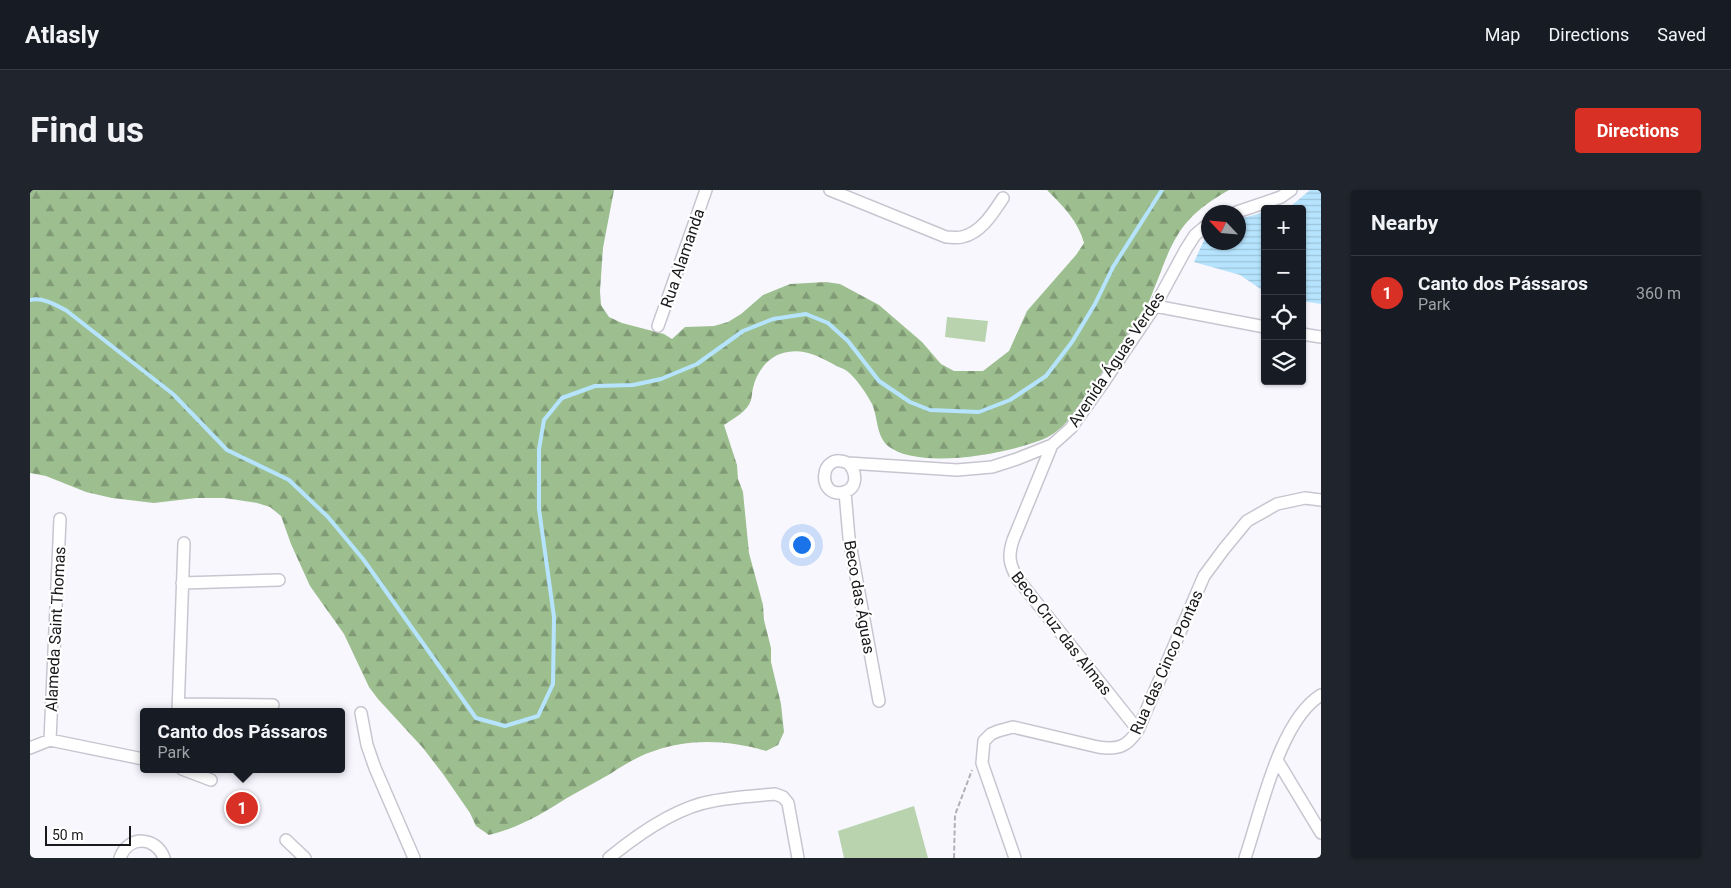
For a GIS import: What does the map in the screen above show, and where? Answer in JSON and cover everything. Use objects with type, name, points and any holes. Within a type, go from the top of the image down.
[{"type":"street","name":"Rua Alamanda","points":[[658,326],[706,190]]},
{"type":"street","points":[[830,190],[946,237],[962,237],[975,231],[991,216],[1003,198]]},
{"type":"street","points":[[1246,209],[1281,197],[1291,190]]},
{"type":"street","name":"Avenida Águas Verdes","points":[[845,492],[834,492],[826,484],[824,474],[826,469],[834,462],[957,470],[992,467],[1052,445],[1071,428],[1155,306],[1186,248],[1201,230]]},
{"type":"street","points":[[1155,306],[1261,325]]},
{"type":"street","points":[[1306,335],[1321,337]]},
{"type":"street","name":"Beco Cruz das Almas","points":[[1052,445],[1012,540],[1009,554],[1012,568],[1017,578],[1138,730]]},
{"type":"street","points":[[845,492],[853,486],[856,476],[848,463]]},
{"type":"street","name":"Beco das Águas","points":[[845,492],[850,546],[879,701]]},
{"type":"street","name":"Rua das Cinco Pontas","points":[[1015,858],[982,763],[984,741],[991,734],[1013,728],[1110,749],[1122,747],[1132,739],[1138,730],[1204,576],[1247,520],[1277,504],[1305,498],[1321,500]]},
{"type":"street","name":"Alameda Saint Thomas","points":[[50,740],[60,520]]},
{"type":"street","points":[[184,543],[179,708],[273,705]]},
{"type":"street","points":[[182,583],[280,580]]},
{"type":"street","points":[[1245,858],[1277,760],[1293,724],[1312,701],[1321,695]]},
{"type":"street","points":[[361,713],[367,745],[375,768],[414,858]]},
{"type":"street","points":[[30,748],[50,740],[140,758]]},
{"type":"street","points":[[1277,760],[1321,833]]},
{"type":"street","points":[[193,773],[211,780]]},
{"type":"street","points":[[608,858],[625,845],[681,810],[712,801],[775,794],[783,797],[788,802],[798,858]]},
{"type":"street","points":[[286,840],[305,858]]},
{"type":"street","points":[[120,858],[129,845],[140,841],[153,844],[164,858]]},
{"type":"path","points":[[954,858],[955,815],[972,769],[982,763]]},
{"type":"green space","points":[[30,190],[614,190],[603,248],[600,291],[601,305],[609,317],[622,323],[664,334],[672,339],[685,327],[714,326],[728,322],[741,314],[763,295],[790,284],[826,282],[840,284],[879,305],[922,342],[941,364],[954,371],[983,371],[1009,351],[1027,311],[1076,255],[1084,243],[1074,221],[1047,190],[1229,190],[1206,205],[1201,205],[1201,209],[1176,237],[1140,320],[1076,412],[1054,434],[1031,444],[989,454],[966,457],[921,457],[902,453],[884,442],[879,432],[872,404],[861,386],[847,371],[808,353],[787,352],[770,359],[757,377],[747,408],[724,425],[737,465],[738,479],[743,492],[749,553],[763,605],[764,620],[771,648],[771,662],[781,704],[784,732],[778,745],[766,751],[752,747],[710,742],[695,742],[667,747],[631,761],[529,820],[510,829],[489,835],[476,826],[470,813],[423,748],[369,687],[344,634],[310,586],[281,516],[270,507],[224,498],[196,498],[154,503],[112,498],[86,492],[46,476],[30,473]]},
{"type":"green space","points":[[947,317],[988,321],[985,342],[945,337]]},
{"type":"green space","points":[[232,793],[257,816],[252,822],[227,800]]},
{"type":"green space","points":[[914,806],[928,858],[844,858],[838,831]]},
{"type":"water","points":[[1310,190],[1321,190],[1321,304],[1306,302],[1306,205],[1292,205]]},
{"type":"water","points":[[1261,213],[1261,289],[1240,275],[1194,262],[1201,247],[1201,250],[1246,250],[1246,217]]},
{"type":"waterway","points":[[30,300],[45,301],[67,311],[173,394],[227,450],[289,480],[328,517],[363,559],[476,718],[505,726],[538,716],[553,684],[554,617],[539,509],[539,449],[544,420],[562,398],[595,386],[633,385],[661,379],[697,364],[743,331],[773,319],[806,314],[828,323],[848,341],[879,381],[910,402],[930,410],[979,412],[1010,400],[1046,376],[1072,342],[1095,304],[1113,267],[1162,190]]},
{"type":"place","name":"Canto dos Pássaros","points":[[242,808]]}]
